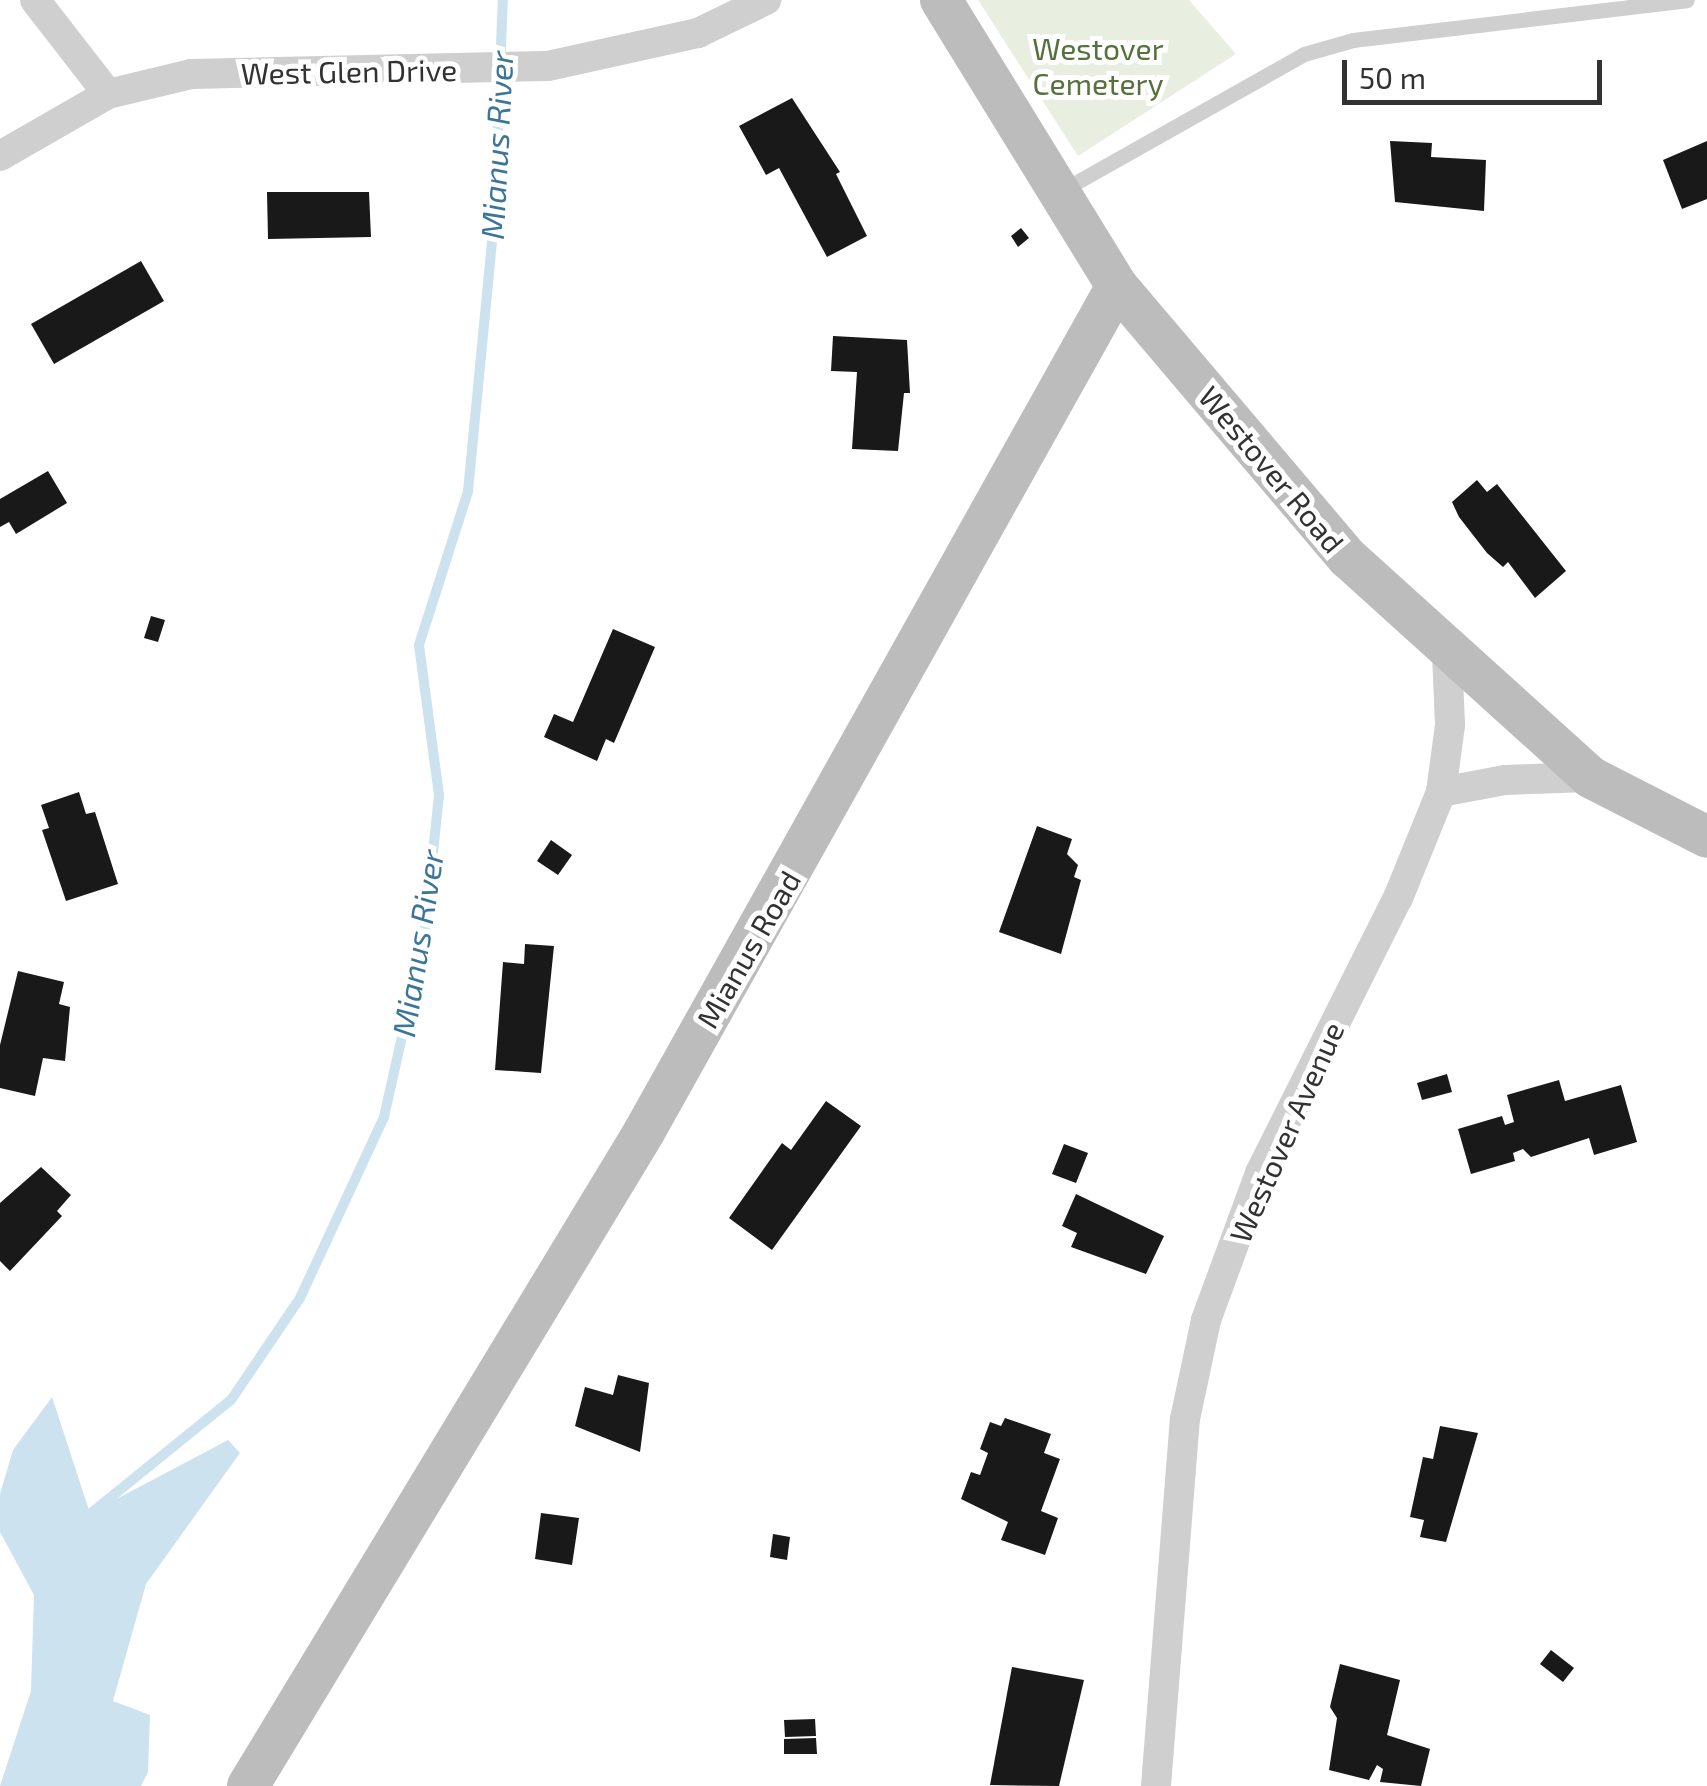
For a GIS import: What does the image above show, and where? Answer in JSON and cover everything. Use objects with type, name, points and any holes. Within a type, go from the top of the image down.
[{"type":"street","points":[[35,0],[108,94]]},
{"type":"street","name":"West Glen Drive","points":[[0,156],[108,94],[190,74],[548,66],[698,33],[766,0]]},
{"type":"street","name":"Westover Road","points":[[941,0],[1116,286],[1348,558],[1447,654],[1590,777],[1707,837]]},
{"type":"street","name":"Mianus Road","points":[[248,1786],[364,1602],[672,1082],[1116,286]]},
{"type":"street","name":"Westover Avenue","points":[[1156,1786],[1185,1419],[1206,1320],[1260,1173],[1398,898],[1441,792],[1450,725],[1447,654]]},
{"type":"street","points":[[1441,792],[1505,780],[1590,777]]},
{"type":"lane","points":[[1058,193],[1304,54],[1353,40],[1687,0]]},
{"type":"green space","name":"Westover Cemetery","points":[[978,0],[1189,0],[1236,54],[1078,156]]},
{"type":"water","points":[[52,1397],[90,1513],[228,1440],[240,1453],[146,1584],[113,1701],[150,1715],[148,1772],[141,1786],[0,1786],[31,1691],[34,1595],[0,1532],[0,1494],[13,1450]]},
{"type":"building","points":[[792,98],[840,172],[836,174],[867,236],[827,257],[779,168],[766,175],[739,126]]},
{"type":"building","points":[[1390,141],[1432,143],[1431,157],[1486,160],[1484,211],[1395,202]]},
{"type":"building","points":[[1707,141],[1707,199],[1682,209],[1663,160]]},
{"type":"building","points":[[267,192],[369,192],[371,237],[268,239]]},
{"type":"building","points":[[1021,228],[1029,238],[1018,247],[1011,236]]},
{"type":"building","points":[[141,261],[164,301],[54,364],[31,324]]},
{"type":"building","points":[[833,336],[907,340],[910,393],[904,393],[898,451],[852,449],[857,372],[831,371]]},
{"type":"building","points":[[48,471],[67,503],[16,534],[9,522],[0,527],[0,499]]},
{"type":"building","points":[[1477,480],[1487,492],[1497,484],[1566,571],[1535,598],[1508,562],[1503,567],[1487,553],[1459,517],[1452,502]]},
{"type":"building","points":[[151,616],[165,620],[158,642],[144,638]]},
{"type":"building","points":[[613,629],[655,647],[614,743],[606,739],[597,761],[544,737],[554,714],[573,722]]},
{"type":"building","points":[[79,792],[86,814],[95,812],[118,884],[66,901],[42,830],[49,828],[41,805]]},
{"type":"building","points":[[1037,826],[1072,839],[1067,854],[1078,865],[1074,877],[1081,880],[1061,954],[999,932]]},
{"type":"building","points":[[551,840],[572,855],[558,875],[537,861]]},
{"type":"building","points":[[525,944],[554,946],[541,1073],[495,1070],[503,962],[524,964]]},
{"type":"building","points":[[18,971],[64,982],[59,1004],[70,1007],[65,1061],[43,1058],[35,1096],[0,1088],[0,1045]]},
{"type":"building","points":[[1447,1074],[1452,1092],[1422,1100],[1417,1083]]},
{"type":"building","points":[[1559,1080],[1565,1101],[1621,1085],[1637,1142],[1594,1155],[1589,1138],[1531,1157],[1523,1149],[1513,1153],[1515,1161],[1471,1174],[1458,1129],[1502,1116],[1505,1125],[1514,1122],[1507,1095]]},
{"type":"building","points":[[826,1101],[861,1126],[772,1250],[729,1218],[782,1143],[791,1150]]},
{"type":"building","points":[[1064,1144],[1088,1153],[1076,1183],[1052,1174]]},
{"type":"building","points":[[41,1167],[71,1195],[57,1211],[62,1216],[10,1271],[0,1261],[0,1203]]},
{"type":"building","points":[[1076,1194],[1164,1236],[1146,1274],[1071,1247],[1077,1233],[1062,1226]]},
{"type":"building","points":[[618,1375],[649,1383],[640,1452],[575,1426],[585,1387],[613,1395]]},
{"type":"building","points":[[1005,1418],[1051,1434],[1044,1453],[1060,1459],[1041,1511],[1058,1518],[1045,1555],[1001,1540],[1008,1522],[961,1499],[971,1472],[980,1475],[988,1453],[980,1449],[990,1422],[1001,1426]]},
{"type":"building","points":[[1440,1426],[1478,1433],[1446,1542],[1420,1537],[1424,1520],[1410,1517],[1423,1457],[1433,1459]]},
{"type":"building","points":[[541,1513],[579,1518],[572,1565],[535,1559]]},
{"type":"building","points":[[773,1534],[790,1537],[787,1560],[770,1557]]},
{"type":"building","points":[[1551,1650],[1574,1668],[1563,1682],[1540,1664]]},
{"type":"building","points":[[1340,1664],[1400,1680],[1387,1735],[1430,1749],[1421,1786],[1380,1782],[1383,1769],[1377,1765],[1369,1780],[1329,1770],[1337,1718],[1330,1707]]},
{"type":"building","points":[[1012,1667],[1084,1680],[1059,1786],[990,1785]]},
{"type":"building","points":[[815,1719],[816,1736],[785,1737],[784,1720]]},
{"type":"building","points":[[816,1738],[817,1754],[784,1754],[784,1739]]},
{"type":"waterway","name":"Mianus River","points":[[88,1526],[90,1514],[231,1400],[300,1298],[384,1117],[424,938],[439,795],[419,645],[468,491],[494,220],[503,0]]}]
